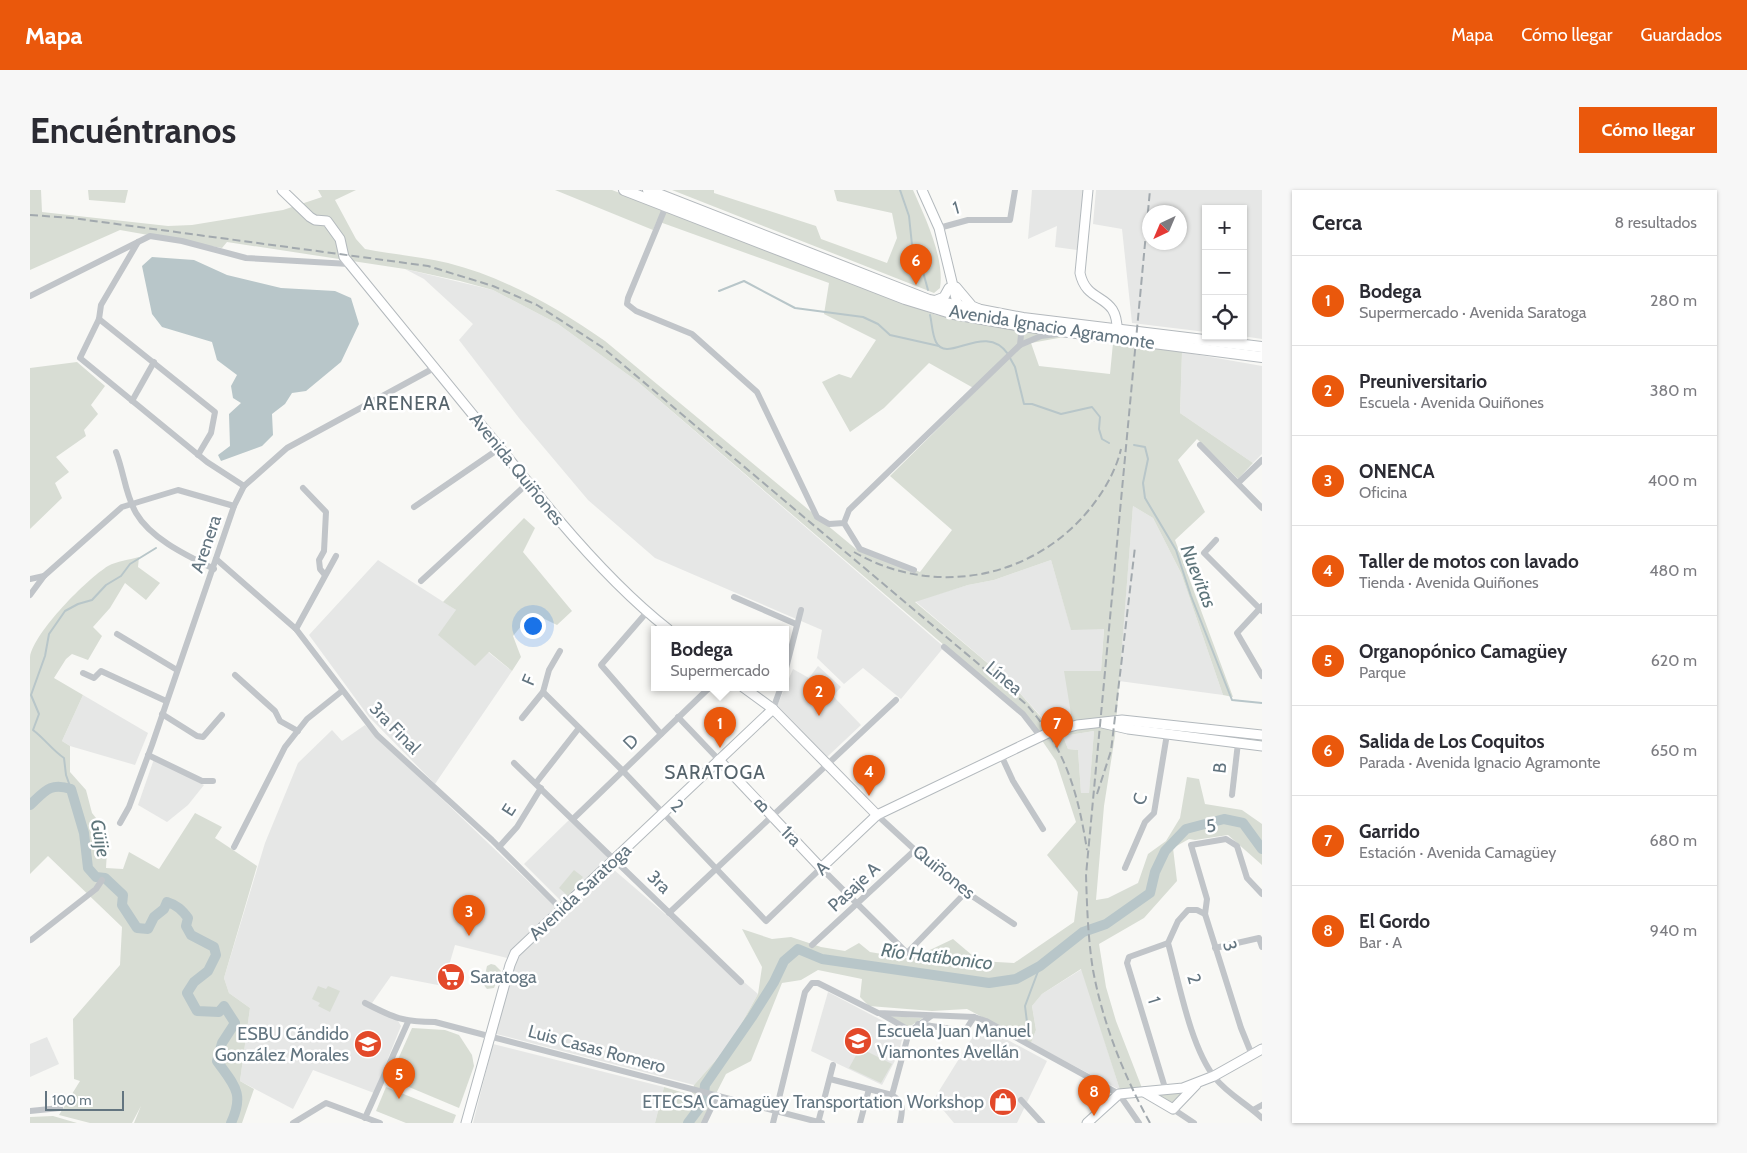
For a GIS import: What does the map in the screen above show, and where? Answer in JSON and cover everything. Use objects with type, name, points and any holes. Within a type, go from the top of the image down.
[{"type":"main road","name":"Avenida Quiñones","points":[[282,190],[310,217],[315,220],[327,220],[340,239],[342,253],[349,264],[500,448],[593,560],[646,612],[664,626]]},
{"type":"main road","name":"Avenida Ignacio Agramonte","points":[[624,190],[905,299],[956,311],[1022,322],[1262,357]]},
{"type":"main road","name":"Avenida Ignacio Agramonte","points":[[648,190],[956,311],[985,312],[1071,332],[1262,347]]},
{"type":"main road","points":[[916,190],[931,222],[951,285],[972,306],[985,312]]},
{"type":"main road","points":[[922,190],[939,228],[956,311]]},
{"type":"main road","points":[[1088,190],[1080,274],[1082,282],[1090,292],[1114,309],[1117,335]]},
{"type":"main road","points":[[934,301],[944,297],[951,285]]},
{"type":"main road","points":[[748,691],[773,709],[877,815]]},
{"type":"main road","name":"Avenida Saratoga","points":[[466,1123],[515,953],[773,709]]},
{"type":"main road","points":[[1128,730],[1130,720]]},
{"type":"main road","name":"A","points":[[822,868],[877,815],[1040,736],[1077,725],[1130,720],[1262,735]]},
{"type":"main road","points":[[1100,722],[1128,730],[1262,746]]},
{"type":"main road","name":"1ra","points":[[719,760],[822,868]]},
{"type":"main road","points":[[1087,1123],[1119,1094],[1166,1090],[1198,1083],[1262,1049]]},
{"type":"main road","points":[[1144,1092],[1173,1109],[1198,1083]]},
{"type":"street","name":"1","points":[[939,228],[968,220],[1010,220],[1015,190]]},
{"type":"street","points":[[666,206],[628,298],[628,304],[636,312],[692,334],[757,392],[817,517],[829,524],[844,523]]},
{"type":"street","points":[[30,296],[150,236],[160,236],[246,258],[349,264]]},
{"type":"street","points":[[138,242],[102,305],[99,320],[80,358],[198,455],[244,486]]},
{"type":"street","points":[[99,320],[215,412],[210,433],[198,455]]},
{"type":"street","points":[[1020,345],[1022,322]]},
{"type":"street","points":[[844,523],[849,510],[1014,350],[1020,345],[1042,336],[1071,332]]},
{"type":"street","points":[[132,401],[154,362]]},
{"type":"street","name":"Arenera","points":[[120,823],[129,806],[148,755],[234,506],[244,486],[287,448],[434,368]]},
{"type":"street","points":[[1200,445],[1262,508]]},
{"type":"street","points":[[414,507],[500,448]]},
{"type":"street","points":[[116,452],[132,503],[144,523],[176,550],[214,568]]},
{"type":"street","points":[[1238,484],[1262,460]]},
{"type":"street","points":[[421,582],[529,482]]},
{"type":"street","points":[[303,488],[326,512],[324,551],[319,560],[320,570],[325,575]]},
{"type":"street","points":[[30,595],[44,576],[122,508],[132,503],[178,490],[234,506]]},
{"type":"street","points":[[844,523],[860,549],[914,570]]},
{"type":"street","points":[[1216,540],[1204,553],[1261,609],[1238,631],[1239,639],[1262,676]]},
{"type":"street","points":[[296,628],[336,556]]},
{"type":"street","name":"3ra Final","points":[[216,559],[296,628],[377,735],[499,847],[562,910]]},
{"type":"street","points":[[32,577],[44,576]]},
{"type":"street","points":[[734,597],[796,624]]},
{"type":"street","points":[[789,655],[801,610]]},
{"type":"street","points":[[646,612],[601,665],[661,734]]},
{"type":"street","points":[[117,634],[177,670]]},
{"type":"street","name":"Línea","points":[[944,646],[1023,714],[1040,736]]},
{"type":"street","name":"F","points":[[522,718],[543,692],[549,670],[560,651]]},
{"type":"street","points":[[83,673],[94,678],[101,672],[166,701]]},
{"type":"street","points":[[235,675],[275,711],[280,721],[298,731]]},
{"type":"street","points":[[234,847],[265,783],[298,731],[307,719],[342,691]]},
{"type":"street","name":"D","points":[[573,819],[706,691]]},
{"type":"street","points":[[773,709],[780,691]]},
{"type":"street","name":"2","points":[[543,692],[623,771],[766,921]]},
{"type":"street","name":"B","points":[[669,913],[896,700]]},
{"type":"street","points":[[162,714],[197,736],[203,737],[222,715]]},
{"type":"street","name":"1ra","points":[[678,716],[719,760]]},
{"type":"street","name":"E","points":[[499,847],[517,827],[539,785],[579,728]]},
{"type":"street","name":"C","points":[[1125,868],[1145,822],[1154,813],[1167,734]]},
{"type":"street","name":"B","points":[[1232,795],[1238,744]]},
{"type":"street","points":[[148,755],[202,781],[213,781]]},
{"type":"street","points":[[1001,755],[1013,781],[1043,829]]},
{"type":"street","name":"3ra","points":[[514,763],[539,785],[740,982]]},
{"type":"street","name":"Quiñones","points":[[877,815],[915,850],[966,892],[1014,924]]},
{"type":"street","name":"5","points":[[1190,845],[1226,839],[1232,842],[1237,846],[1247,878],[1262,894]]},
{"type":"street","name":"3","points":[[1190,845],[1206,899],[1205,914],[1215,948],[1241,1028],[1252,1055]]},
{"type":"street","name":"Pasaje A","points":[[812,945],[915,850]]},
{"type":"street","name":"1ra","points":[[822,868],[906,953],[966,892]]},
{"type":"street","name":"A","points":[[766,921],[822,868]]},
{"type":"street","points":[[30,941],[96,889],[102,880]]},
{"type":"street","points":[[1168,943],[1178,921],[1188,910],[1197,910],[1205,914]]},
{"type":"street","points":[[1215,948],[1259,938],[1262,947]]},
{"type":"street","name":"1","points":[[1166,1090],[1127,963],[1129,957],[1168,943]]},
{"type":"street","name":"2","points":[[1168,943],[1197,1044],[1214,1076],[1222,1086],[1262,1118]]},
{"type":"street","points":[[773,1123],[805,992],[812,983],[826,986],[904,1027],[909,1032]]},
{"type":"street","name":"Luis Casas Romero","points":[[365,1003],[397,1019],[408,1022],[435,1022],[820,1123]]},
{"type":"street","points":[[878,1013],[974,1017],[1001,1028],[1119,1094],[1139,1123]]},
{"type":"street","points":[[892,1095],[909,1032],[931,1016]]},
{"type":"street","points":[[918,1024],[965,1031],[974,1017]]},
{"type":"street","points":[[365,1118],[408,1022]]},
{"type":"street","points":[[820,1123],[834,1065]]},
{"type":"street","points":[[830,1078],[892,1095],[900,1100],[903,1109],[900,1123]]},
{"type":"street","points":[[860,1123],[869,1089]]},
{"type":"street","points":[[704,1123],[714,1095]]},
{"type":"street","points":[[1021,1100],[1042,1123]]},
{"type":"street","points":[[293,1123],[326,1104],[380,1123]]},
{"type":"street","points":[[1253,1110],[1262,1105]]},
{"type":"street","points":[[30,1111],[60,1108]]},
{"type":"street","points":[[1173,1109],[1194,1123]]},
{"type":"shaded area","points":[[30,190],[41,190],[42,212],[168,226],[192,225],[283,210],[322,197],[318,190],[356,190],[335,200],[356,239],[365,249],[448,263],[490,276],[530,295],[569,317],[605,341],[856,549],[920,572],[952,530],[890,476],[977,390],[929,363],[884,408],[850,432],[822,382],[839,374],[851,378],[876,340],[824,314],[829,283],[657,221],[653,230],[555,190],[612,190],[936,315],[1182,352],[1180,413],[1253,463],[1238,479],[1197,439],[1178,460],[1205,512],[1175,540],[1233,697],[1223,695],[1181,573],[1153,518],[1133,506],[1115,736],[1104,806],[1096,900],[1108,898],[1138,883],[1148,854],[1166,841],[1180,818],[1187,777],[1199,779],[1205,804],[1242,810],[1262,824],[1262,865],[1228,835],[1195,840],[1189,839],[1173,848],[1177,881],[1144,918],[1099,944],[1106,987],[1116,1021],[1142,1088],[1120,1090],[1081,969],[1042,994],[1032,1006],[1036,1030],[1031,1043],[967,1009],[932,1011],[869,1006],[860,997],[862,979],[818,970],[801,980],[782,983],[751,1061],[726,1074],[701,1123],[655,1123],[664,1087],[691,1095],[694,1085],[730,1044],[758,994],[762,967],[742,929],[772,939],[791,937],[821,947],[845,951],[859,943],[870,952],[911,959],[953,939],[979,961],[1014,963],[1074,922],[1078,892],[1047,855],[1076,822],[1056,761],[1024,714],[638,382],[558,324],[493,290],[405,269],[227,242],[222,248],[120,230],[30,270]],"holes":[[[1064,337],[1113,343],[1110,374],[1039,366],[1031,343]],[[1051,560],[1071,630],[1104,629],[1101,671],[1064,671],[1071,714],[1047,724],[1010,682],[915,602],[968,585],[994,580]],[[1094,731],[1089,793],[1081,793],[1078,750],[1068,749],[1063,736]]]},
{"type":"shaded area","points":[[88,190],[128,190],[125,203],[89,200]]},
{"type":"shaded area","points":[[672,190],[714,190],[714,193],[816,226],[821,239],[887,263],[897,238],[892,213],[837,201],[834,190],[913,190],[937,251],[940,264],[940,288],[934,293]]},
{"type":"shaded area","points":[[1032,190],[1084,190],[1077,250],[1055,247],[1057,226],[1028,239]]},
{"type":"shaded area","points":[[1096,190],[1262,190],[1262,339],[1247,337],[1247,205],[1202,205],[1202,332],[1132,323],[1122,229],[1093,224]]},
{"type":"shaded area","points":[[152,257],[194,260],[227,275],[281,288],[335,291],[351,298],[359,324],[341,362],[306,391],[292,393],[285,404],[272,414],[273,435],[262,446],[221,461],[218,455],[230,446],[229,414],[241,403],[233,398],[231,386],[237,375],[217,360],[212,342],[162,327],[152,314],[142,266]]},
{"type":"shaded area","points":[[405,269],[493,290],[558,324],[638,382],[944,647],[901,699],[863,668],[844,684],[817,658],[822,630],[655,558],[588,500],[519,418],[459,340],[473,324],[424,279]]},
{"type":"shaded area","points":[[1182,352],[1262,366],[1262,454],[1253,463],[1180,413]]},
{"type":"shaded area","points":[[77,362],[105,386],[91,405],[98,414],[84,430],[86,436],[56,457],[69,472],[55,483],[62,498],[30,529],[30,368]]},
{"type":"shaded area","points":[[1133,506],[1153,518],[1181,573],[1223,695],[1119,681]]},
{"type":"shaded area","points":[[524,518],[535,528],[523,552],[572,611],[557,625],[532,613],[513,636],[521,657],[512,671],[489,652],[475,666],[438,635],[456,610],[443,602]]},
{"type":"shaded area","points":[[139,557],[138,567],[160,583],[146,600],[125,583],[110,608],[93,627],[102,636],[88,660],[72,654],[66,659],[54,678],[83,695],[62,741],[70,746],[70,772],[86,790],[92,813],[108,833],[106,868],[123,869],[129,852],[159,869],[195,813],[222,827],[215,838],[257,866],[224,978],[229,993],[250,1008],[240,1081],[254,1089],[242,1123],[134,1123],[141,1106],[132,1123],[90,1123],[59,1115],[80,1081],[74,1079],[73,1019],[120,965],[122,927],[48,856],[30,874],[30,657],[41,634],[51,621],[88,582],[108,566]]},
{"type":"shaded area","points":[[378,560],[456,610],[475,665],[488,652],[512,671],[435,784],[369,717],[309,635]]},
{"type":"shaded area","points":[[1051,560],[1071,629],[1104,628],[1101,672],[1071,714],[1048,724],[1010,682],[915,601],[968,585],[994,580]]},
{"type":"shaded area","points":[[818,666],[841,687],[833,696],[861,725],[827,757],[777,706],[783,691],[789,691],[789,678],[793,669],[809,678]]},
{"type":"shaded area","points":[[83,695],[148,733],[135,765],[70,746],[62,741]]},
{"type":"shaded area","points":[[1136,724],[1262,737],[1262,743],[1137,729]]},
{"type":"shaded area","points":[[365,725],[555,907],[515,946],[507,958],[455,945],[443,986],[391,976],[370,1006],[397,1019],[401,1026],[374,1093],[313,1070],[293,1109],[240,1081],[250,1008],[229,993],[224,978],[265,843],[298,763],[332,730],[342,741]]},
{"type":"shaded area","points":[[1094,731],[1089,794],[1081,793],[1078,750],[1068,749],[1063,736]]},
{"type":"shaded area","points":[[154,759],[204,785],[188,805],[167,822],[138,805]]},
{"type":"shaded area","points":[[569,820],[608,857],[562,902],[524,864]]},
{"type":"shaded area","points":[[613,869],[758,994],[730,1044],[694,1085],[496,1034],[518,957]]},
{"type":"shaded area","points":[[574,870],[583,877],[568,896],[559,888]]},
{"type":"shaded area","points":[[491,964],[501,971],[494,988],[487,989],[483,984],[487,966]]},
{"type":"shaded area","points":[[1082,969],[1120,1090],[1031,1043],[1036,1030],[1032,1006],[1042,994]]},
{"type":"shaded area","points":[[318,986],[326,989],[328,986],[340,991],[330,1012],[318,1006],[320,1003],[312,999]]},
{"type":"shaded area","name":"Escuela Juan Manuel Viamontes Avellán","points":[[828,992],[904,1032],[898,1055],[882,1085],[811,1051]]},
{"type":"shaded area","points":[[889,1016],[923,1018],[909,1027]]},
{"type":"shaded area","points":[[980,1025],[1047,1061],[1017,1123],[954,1123],[934,1099]]},
{"type":"shaded area","points":[[412,1028],[445,1030],[459,1035],[472,1055],[474,1066],[459,1108],[397,1082],[391,1075]]},
{"type":"shaded area","points":[[47,1037],[59,1064],[30,1077],[30,1044]]},
{"type":"shaded area","points":[[493,1044],[664,1087],[655,1123],[473,1123]]},
{"type":"shaded area","points":[[860,1048],[892,1064],[881,1083],[849,1068]]},
{"type":"shaded area","points":[[386,1087],[456,1115],[453,1123],[406,1123],[376,1111]]},
{"type":"shaded area","points":[[1182,1092],[1172,1105],[1150,1094]]},
{"type":"shaded area","points":[[53,1116],[77,1123],[30,1123],[30,1117]]},
{"type":"waterway","name":"Nuevitas","points":[[900,190],[909,216],[912,245],[920,261],[928,290]]},
{"type":"waterway","points":[[719,291],[744,281],[795,308],[863,317],[878,324],[890,335],[939,346]]},
{"type":"waterway","name":"Nuevitas","points":[[930,315],[935,339],[941,348],[949,349],[989,341],[999,345],[1008,354]]},
{"type":"waterway","name":"Nuevitas","points":[[1010,358],[1015,367],[1024,404],[1032,404],[1061,414],[1092,407],[1100,417],[1099,429],[1102,439],[1109,443]]},
{"type":"waterway","name":"Nuevitas","points":[[1134,445],[1145,447],[1148,459],[1143,483],[1145,498],[1176,550],[1191,596],[1232,700],[1262,703]]},
{"type":"waterway","points":[[71,789],[66,775],[64,758],[33,730],[39,714],[31,695],[45,656],[49,634],[65,611],[78,604],[92,600],[106,585],[121,576],[130,564],[156,548]]},
{"type":"waterway","name":"Güije","points":[[30,805],[44,792],[53,787],[71,789],[84,833],[88,868],[96,877],[105,878],[123,895],[122,905],[137,928],[148,929],[154,917],[164,909],[167,902],[179,908],[188,918],[186,926],[191,935],[214,947],[216,955],[208,971],[194,982],[187,993],[197,1011],[219,1012],[224,1006],[235,1023],[222,1043],[217,1061],[236,1090],[237,1104],[231,1123]]},
{"type":"waterway","name":"Río Hatibonico","points":[[688,1123],[703,1103],[705,1085],[752,1017],[774,982],[784,961],[798,949],[822,959],[989,983],[1016,979],[1040,966],[1083,932],[1106,924],[1150,893],[1155,872],[1165,851],[1186,829],[1224,819],[1243,823],[1262,849]]},
{"type":"waterway","points":[[1027,1022],[1025,1006],[1040,966]]},
{"type":"railway","points":[[1150,190],[1086,875],[1090,947],[1102,1010],[1123,1068],[1150,1123]]},
{"type":"railway","points":[[30,215],[72,218],[428,266],[493,286],[537,305],[602,347],[1026,704],[1040,721],[1061,755],[1079,809],[1087,850]]},
{"type":"railway","points":[[854,552],[883,566],[912,574],[942,577],[973,575],[1002,569],[1030,557],[1056,541],[1080,520],[1105,487],[1115,468],[1121,449]]},
{"type":"railway","points":[[1097,794],[1111,751],[1135,547]]},
{"type":"place","name":"Salida de Los Coquitos","points":[[916,285]]},
{"type":"place","name":"Preuniversitario","points":[[819,716]]},
{"type":"place","name":"Bodega","points":[[720,748]]},
{"type":"place","name":"Garrido","points":[[1057,748]]},
{"type":"place","name":"Taller de motos con lavado","points":[[869,796]]},
{"type":"place","name":"ONENCA","points":[[469,936]]},
{"type":"place","name":"Saratoga","points":[[451,977]]},
{"type":"place","name":"Escuela Juan Manuel Viamontes Avellán","points":[[858,1041]]},
{"type":"place","name":"ESBU Cándido González Morales","points":[[368,1044]]},
{"type":"place","name":"Organopónico Camagüey","points":[[399,1099]]},
{"type":"place","name":"ETECSA Camagüey Transportation Workshop","points":[[1003,1102]]},
{"type":"place","name":"El Gordo","points":[[1094,1116]]},
{"type":"district","name":"ARENERA","points":[[407,403]]},
{"type":"district","name":"SARATOGA","points":[[715,772]]}]
